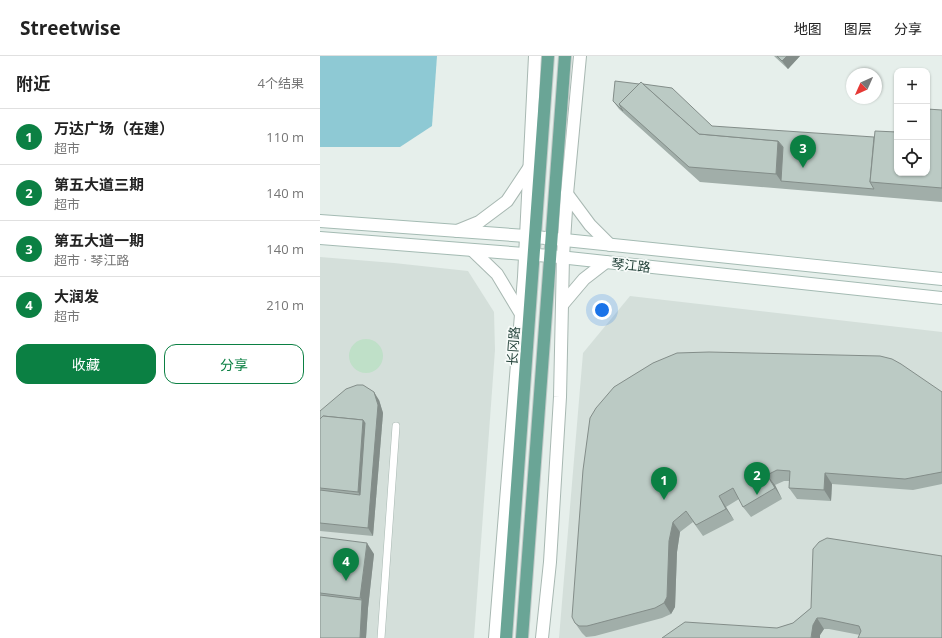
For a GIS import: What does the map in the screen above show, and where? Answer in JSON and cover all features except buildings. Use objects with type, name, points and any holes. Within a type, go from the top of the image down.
[{"type":"main road","name":"长冈路","points":[[506,638],[531,237],[548,56]]},
{"type":"main road","points":[[522,638],[565,56]]},
{"type":"street","points":[[531,237],[529,168],[535,56]]},
{"type":"street","points":[[542,638],[550,562],[560,397],[563,257],[567,194],[580,56]]},
{"type":"street","points":[[458,231],[479,222],[507,201],[529,168]]},
{"type":"street","points":[[567,194],[590,225],[610,246]]},
{"type":"street","name":"琴江路","points":[[320,221],[531,237],[942,279]]},
{"type":"street","name":"琴江路","points":[[320,238],[563,257],[942,298]]},
{"type":"street","points":[[472,250],[497,274],[521,314]]},
{"type":"street","points":[[495,638],[521,314],[530,255]]},
{"type":"street","points":[[562,305],[584,279],[606,262]]},
{"type":"lane","points":[[381,638],[396,426]]},
{"type":"shaded area","points":[[320,257],[468,271],[494,312],[495,350],[474,638],[320,638]]},
{"type":"shaded area","points":[[630,296],[942,332],[942,638],[559,638],[583,353]]},
{"type":"green space","points":[[369,339],[378,344],[382,349],[382,363],[378,368],[373,372],[363,373],[359,372],[350,363],[349,353],[350,349],[359,340]]},
{"type":"water","points":[[320,56],[437,56],[432,126],[400,147],[320,147]]},
{"type":"place","name":"第五大道一期","points":[[803,168]]},
{"type":"place","name":"第五大道三期","points":[[757,495]]},
{"type":"place","name":"万达广场（在建）","points":[[664,500]]},
{"type":"place","name":"大润发","points":[[346,581]]}]
